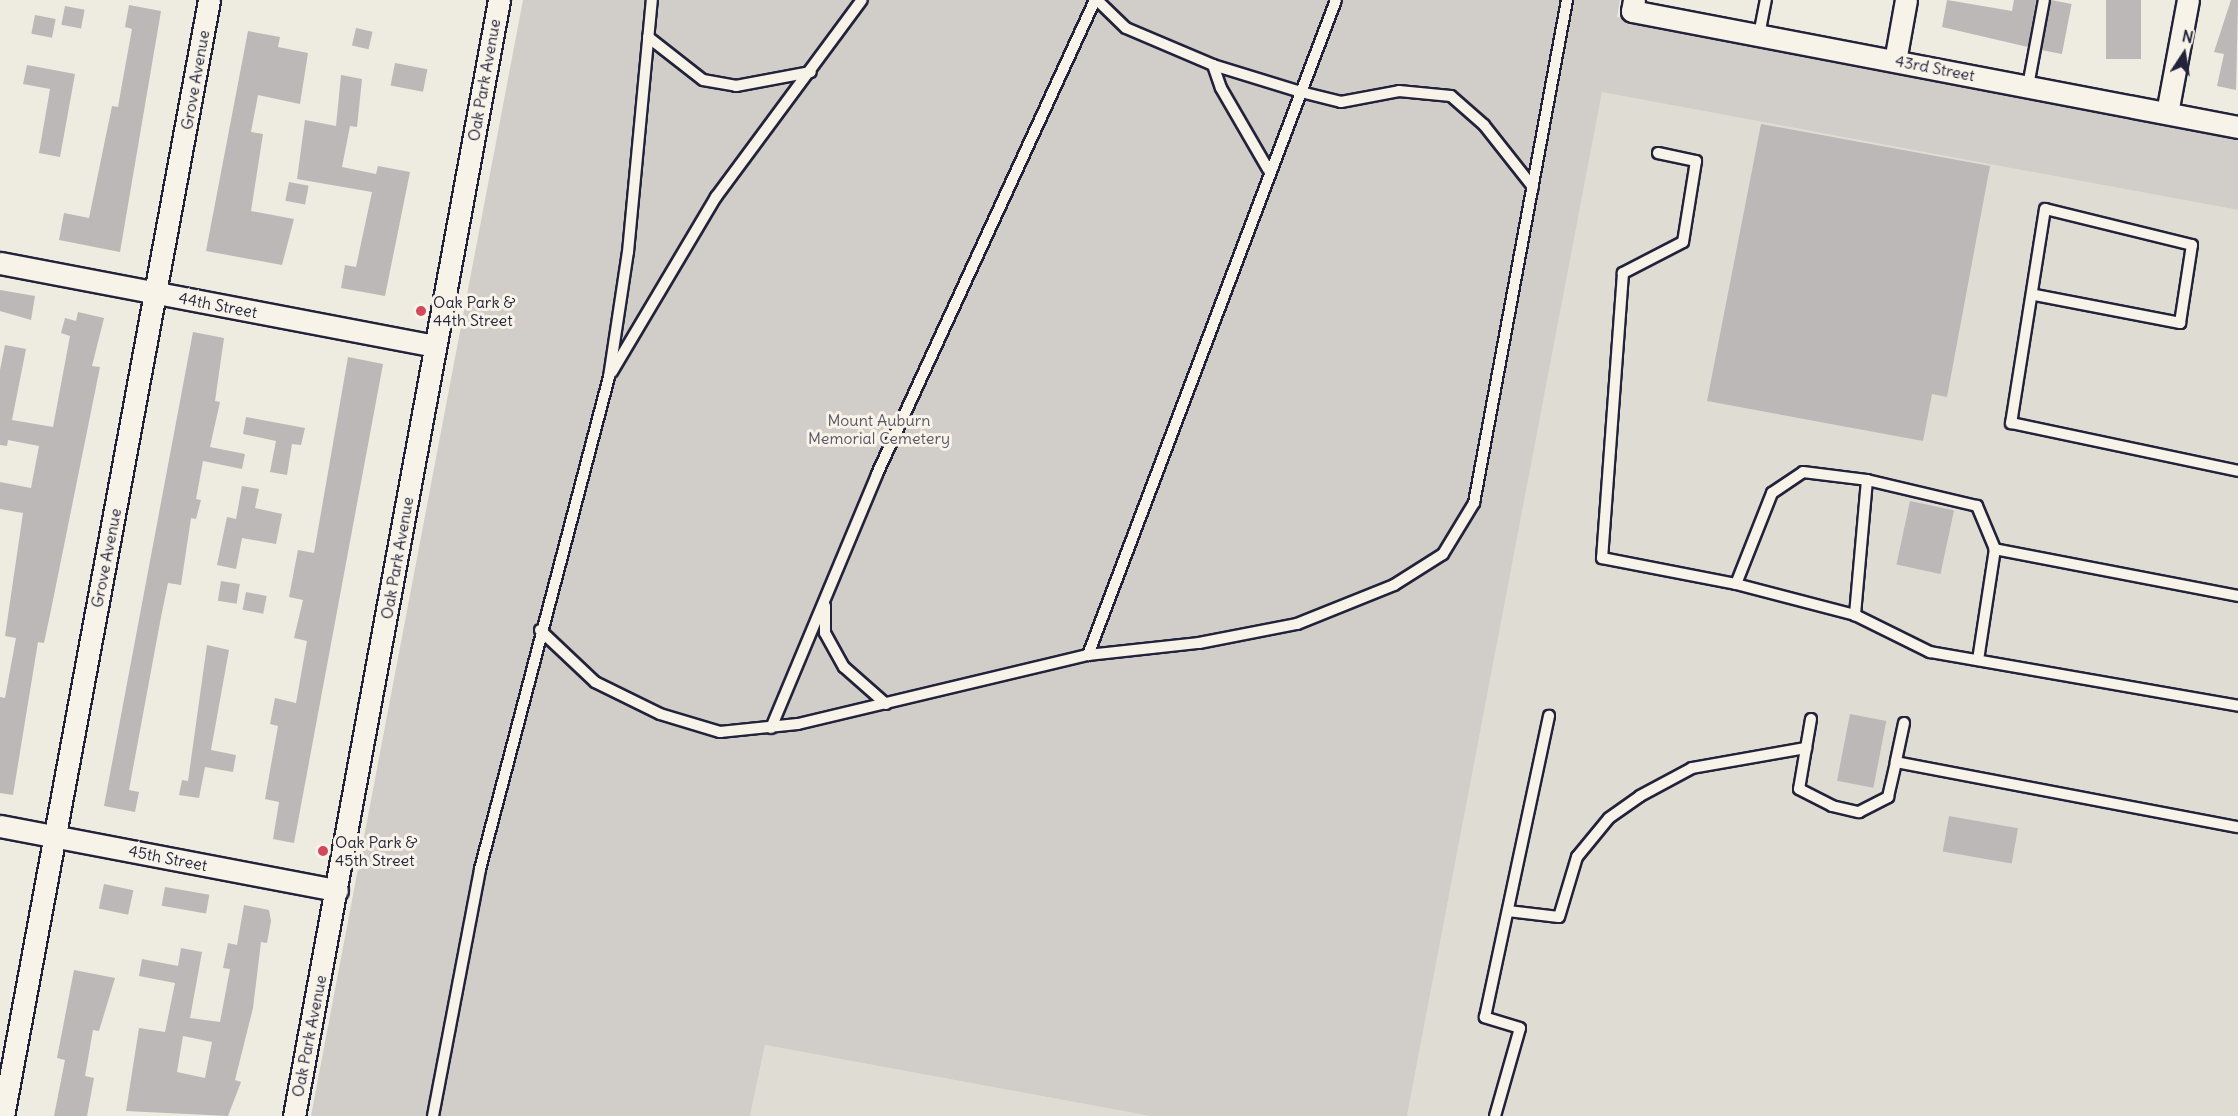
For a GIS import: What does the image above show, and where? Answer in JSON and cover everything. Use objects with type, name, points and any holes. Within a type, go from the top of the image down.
[{"type":"street","name":"Grove Avenue","points":[[3,1116],[209,0]]},
{"type":"street","name":"Oak Park Avenue","points":[[294,1116],[499,0]]},
{"type":"street","points":[[1895,61],[1906,0]]},
{"type":"street","points":[[2167,113],[2188,0]]},
{"type":"street","name":"43rd Street","points":[[1633,5],[1759,35],[2238,127]]},
{"type":"street","name":"44th Street","points":[[0,263],[435,346]]},
{"type":"street","name":"45th Street","points":[[0,826],[337,890]]},
{"type":"lane","points":[[433,1116],[480,869],[540,630],[609,377],[628,252],[652,0]]},
{"type":"lane","points":[[609,377],[716,196],[811,72],[862,0]]},
{"type":"lane","points":[[771,728],[877,474],[1096,0],[1126,28],[1213,65],[1301,92],[1341,102],[1399,91],[1451,96],[1484,125],[1533,187]]},
{"type":"lane","points":[[1088,655],[1268,169],[1301,92],[1336,0]]},
{"type":"lane","points":[[540,630],[595,682],[660,714],[720,732],[771,728],[886,704],[1088,655],[1199,644],[1297,624],[1394,585],[1443,554],[1474,503],[1567,0]]},
{"type":"lane","points":[[1759,35],[1766,0]]},
{"type":"lane","points":[[2028,86],[2044,0]]},
{"type":"lane","points":[[648,37],[703,80],[736,86],[811,72]]},
{"type":"lane","points":[[1213,65],[1268,169]]},
{"type":"lane","points":[[1658,153],[1696,161],[1683,242],[1623,273],[1602,558],[1736,584],[1855,615],[1930,652],[2238,706]]},
{"type":"lane","points":[[2035,295],[2180,323],[2192,245],[2046,210],[2035,295],[2011,423],[2238,471]]},
{"type":"lane","points":[[1736,584],[1772,493],[1803,472],[1867,480],[1977,506],[1995,549],[1978,660]]},
{"type":"lane","points":[[1855,615],[1867,480]]},
{"type":"lane","points":[[1995,549],[2238,596]]},
{"type":"lane","points":[[825,598],[825,633],[844,667],[886,704]]},
{"type":"lane","points":[[1495,1116],[1521,1028],[1485,1017],[1549,716]]},
{"type":"lane","points":[[1811,719],[1799,789],[1859,812],[1888,797],[1904,723]]},
{"type":"lane","points":[[1508,911],[1559,917],[1577,857],[1609,818],[1640,796],[1692,768],[1806,748]]},
{"type":"lane","points":[[1896,762],[2238,827]]},
{"type":"shaded area","points":[[1602,91],[2238,210],[2238,1116],[1407,1116]]},
{"type":"shaded area","points":[[765,1045],[1150,1116],[750,1116]]},
{"type":"green space","name":"Mount Auburn Memorial Cemetery","points":[[523,0],[1620,0],[1617,17],[2238,135],[2238,210],[1602,92],[1407,1116],[1150,1116],[765,1045],[750,1116],[311,1116]]},
{"type":"building","points":[[1947,0],[2012,11],[2014,0],[2036,0],[2028,47],[1942,27]]},
{"type":"building","points":[[2051,0],[2072,4],[2062,54],[2041,50]]},
{"type":"building","points":[[2106,0],[2141,0],[2141,59],[2106,59]]},
{"type":"building","points":[[2231,0],[2238,0],[2236,90],[2217,86],[2224,54],[2214,52]]},
{"type":"building","points":[[129,5],[161,11],[120,252],[59,240],[64,213],[89,218],[112,106],[118,107],[132,29],[125,27]]},
{"type":"building","points":[[65,6],[85,10],[81,28],[61,25]]},
{"type":"building","points":[[35,15],[56,19],[52,38],[31,34]]},
{"type":"building","points":[[356,28],[373,32],[369,49],[352,46]]},
{"type":"building","points":[[248,31],[280,37],[278,47],[308,53],[300,104],[258,95],[251,132],[263,134],[251,211],[294,219],[282,265],[206,251]]},
{"type":"building","points":[[395,63],[427,69],[423,92],[391,86]]},
{"type":"building","points":[[27,65],[75,74],[60,157],[39,153],[50,89],[23,84]]},
{"type":"building","points":[[341,75],[362,79],[357,127],[350,126],[342,167],[376,174],[378,166],[410,172],[385,296],[341,288],[345,265],[356,267],[372,192],[297,179],[305,120],[336,126]]},
{"type":"building","points":[[1761,124],[1990,166],[1947,397],[1932,394],[1923,441],[1707,401]]},
{"type":"building","points":[[289,182],[309,186],[305,204],[285,201]]},
{"type":"building","points":[[0,290],[35,296],[31,320],[0,311]]},
{"type":"building","points":[[78,312],[104,318],[92,366],[100,367],[44,643],[38,642],[13,795],[0,793],[0,697],[5,698],[16,638],[5,636],[23,513],[0,509],[0,482],[31,488],[39,446],[8,440],[7,446],[0,445],[0,370],[5,345],[26,349],[12,420],[53,427],[70,336],[61,333],[65,318],[76,321]]},
{"type":"building","points":[[193,332],[224,338],[215,401],[220,402],[210,447],[245,454],[242,469],[203,461],[196,499],[201,500],[196,519],[191,518],[181,585],[168,583],[161,617],[129,790],[139,792],[135,812],[104,806]]},
{"type":"building","points":[[348,357],[383,364],[294,843],[273,839],[279,802],[265,799],[278,726],[270,724],[275,698],[296,703],[307,641],[294,638],[303,600],[289,597],[298,550],[314,553]]},
{"type":"building","points":[[246,417],[305,428],[301,445],[292,444],[287,475],[270,472],[276,441],[243,434]]},
{"type":"building","points":[[242,486],[259,489],[255,508],[282,514],[276,544],[242,538],[236,569],[217,565],[227,517],[236,519]]},
{"type":"building","points":[[1910,501],[1954,510],[1941,574],[1896,565]]},
{"type":"building","points":[[221,581],[240,584],[237,604],[218,601]]},
{"type":"building","points":[[246,592],[267,596],[263,614],[243,610]]},
{"type":"building","points":[[207,645],[229,650],[211,750],[236,755],[233,772],[205,767],[199,798],[179,795],[182,780],[188,781]]},
{"type":"building","points":[[1850,714],[1886,721],[1873,788],[1837,781]]},
{"type":"building","points":[[1949,816],[2018,828],[2012,864],[1943,851]]},
{"type":"building","points":[[104,884],[133,890],[128,915],[99,908]]},
{"type":"building","points":[[165,887],[209,895],[206,914],[162,906]]},
{"type":"building","points":[[244,905],[269,910],[271,921],[267,943],[261,942],[253,1008],[235,1080],[241,1082],[228,1116],[126,1111],[139,1028],[165,1032],[175,983],[139,976],[142,959],[178,966],[181,948],[202,952],[190,1018],[220,1022],[230,969],[223,968],[228,943],[237,945]],"holes":[[[183,1036],[212,1042],[205,1078],[177,1072]]]},
{"type":"building","points":[[74,970],[115,978],[99,1031],[93,1030],[85,1076],[94,1078],[87,1116],[54,1116],[65,1060],[57,1058]]},
{"type":"place","name":"Oak Park & 44th Street","points":[[421,311]]},
{"type":"place","name":"Oak Park & 45th Street","points":[[323,851]]}]
